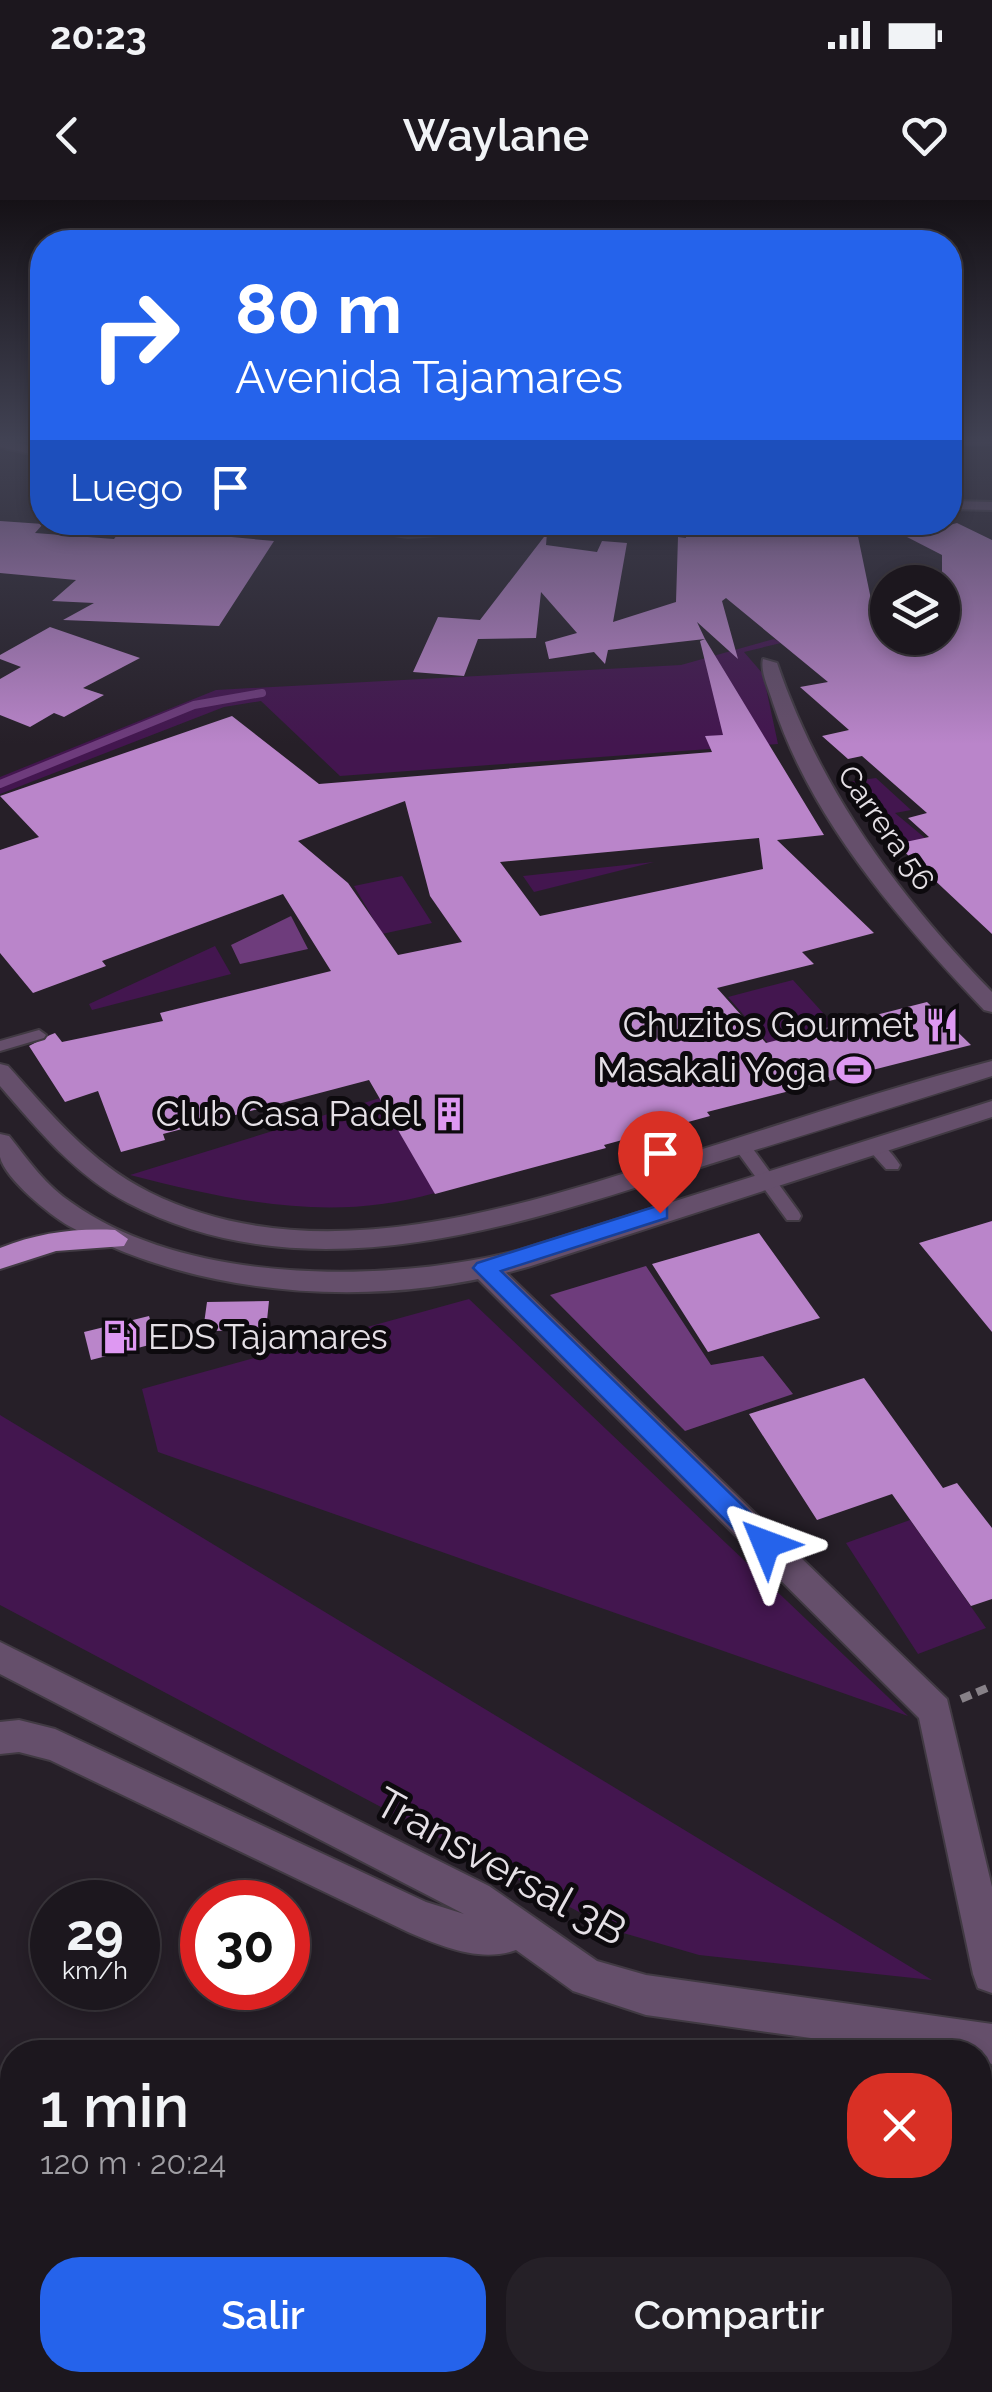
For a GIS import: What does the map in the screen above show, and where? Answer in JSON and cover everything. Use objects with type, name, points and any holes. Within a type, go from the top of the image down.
[{"type":"highway","points":[[0,1260],[27,1246],[72,1237],[115,1239]]},
{"type":"street","name":"Carrera 56","points":[[768,663],[790,729],[820,789],[883,883],[992,1005]]},
{"type":"street","points":[[0,1071],[70,1151],[127,1192],[197,1220],[265,1235],[354,1242],[460,1231],[992,1068]]},
{"type":"street","points":[[0,1142],[31,1183],[66,1212],[115,1239],[187,1261],[282,1278],[396,1281],[484,1268],[764,1179],[883,1155],[992,1108]]},
{"type":"street","points":[[484,1268],[935,1710],[992,1974]]},
{"type":"street","name":"Transversal 3B","points":[[0,1658],[476,1899],[588,1977],[646,1994],[964,2040]]},
{"type":"street","points":[[0,1738],[19,1736],[55,1744],[421,1919],[472,1935],[507,1936],[519,1930]]},
{"type":"lane","points":[[0,1046],[39,1035]]},
{"type":"lane","points":[[742,1146],[793,1216]]},
{"type":"shaded area","points":[[774,639],[781,643],[744,652],[763,674],[778,744],[340,776],[261,701],[224,707],[0,794],[0,777],[216,690],[681,665]]},
{"type":"shaded area","points":[[876,778],[911,810],[895,813],[949,858],[908,849],[902,842],[890,843],[846,782]]},
{"type":"shaded area","points":[[654,862],[534,892],[523,876]]},
{"type":"shaded area","points":[[402,876],[432,923],[382,934],[354,886]]},
{"type":"shaded area","points":[[291,916],[308,949],[240,964],[231,945]]},
{"type":"shaded area","points":[[215,946],[231,974],[92,1010],[89,1004]]},
{"type":"shaded area","points":[[793,980],[835,1026],[768,1043],[728,997]]},
{"type":"shaded area","points":[[380,1098],[435,1193],[358,1206],[282,1205],[130,1175]]},
{"type":"shaded area","points":[[646,1266],[711,1365],[763,1356],[793,1394],[685,1431],[550,1295]]},
{"type":"shaded area","points":[[469,1299],[908,1716],[158,1452],[142,1389]]},
{"type":"shaded area","points":[[0,1415],[932,1980],[699,1955],[613,1930],[0,1605]]},
{"type":"shaded area","points":[[910,1520],[986,1628],[918,1654],[846,1543]]},
{"type":"building","points":[[0,539],[274,541],[219,626],[63,620],[94,603],[52,601],[76,580],[0,573]]},
{"type":"building","points":[[542,539],[546,539],[546,545],[597,552],[602,541],[627,543],[613,622],[676,602],[678,539],[859,539],[870,594],[870,655],[960,655],[960,565],[942,565],[942,555],[911,539],[992,540],[992,934],[896,844],[929,837],[908,818],[927,813],[862,756],[848,759],[822,736],[849,730],[800,687],[828,682],[726,598],[722,601],[738,659],[697,622],[705,639],[608,650],[605,664],[594,652],[549,659],[545,642],[577,633],[541,592],[536,638],[478,639],[464,676],[413,672],[438,617],[480,620]]},
{"type":"building","points":[[50,627],[140,658],[83,688],[104,695],[64,717],[54,713],[30,727],[0,715],[0,679],[21,667],[0,659],[0,655]]},
{"type":"building","points":[[705,639],[824,835],[777,840],[874,933],[802,952],[814,964],[717,988],[766,1043],[927,1002],[971,1045],[707,1112],[710,1116],[604,1145],[606,1148],[435,1194],[369,1080],[163,1134],[165,1140],[121,1152],[98,1091],[65,1102],[29,1046],[50,1035],[55,1033],[62,1042],[163,1021],[160,1013],[331,971],[283,894],[102,961],[106,966],[33,993],[0,953],[0,850],[39,837],[0,796],[232,716],[319,784],[712,752],[705,736],[723,735],[700,641]],"holes":[[[405,801],[430,896],[462,942],[398,955],[348,883],[298,841]],[[759,838],[763,869],[540,916],[500,862]]]},
{"type":"building","points":[[992,1221],[992,1332],[919,1243]]},
{"type":"building","points":[[759,1233],[820,1318],[708,1352],[652,1264]]},
{"type":"building","name":"EDS Tajamares","points":[[269,1301],[266,1330],[203,1331],[207,1302]]},
{"type":"building","name":"EDS Tajamares","points":[[149,1316],[157,1343],[91,1360],[84,1332]]},
{"type":"building","points":[[864,1378],[943,1488],[957,1483],[992,1528],[992,1599],[971,1606],[892,1494],[817,1520],[749,1414]]},
{"type":"waterway","points":[[0,784],[194,705],[262,693]]},
{"type":"place","name":"Chuzitos Gourmet","points":[[942,1025]]},
{"type":"place","name":"Masakali Yoga","points":[[854,1070]]},
{"type":"place","name":"Club Casa Padel","points":[[449,1114]]},
{"type":"place","name":"EDS Tajamares","points":[[120,1337]]},
{"type":"route","points":[[660,1213],[484,1268],[766,1544]]}]
